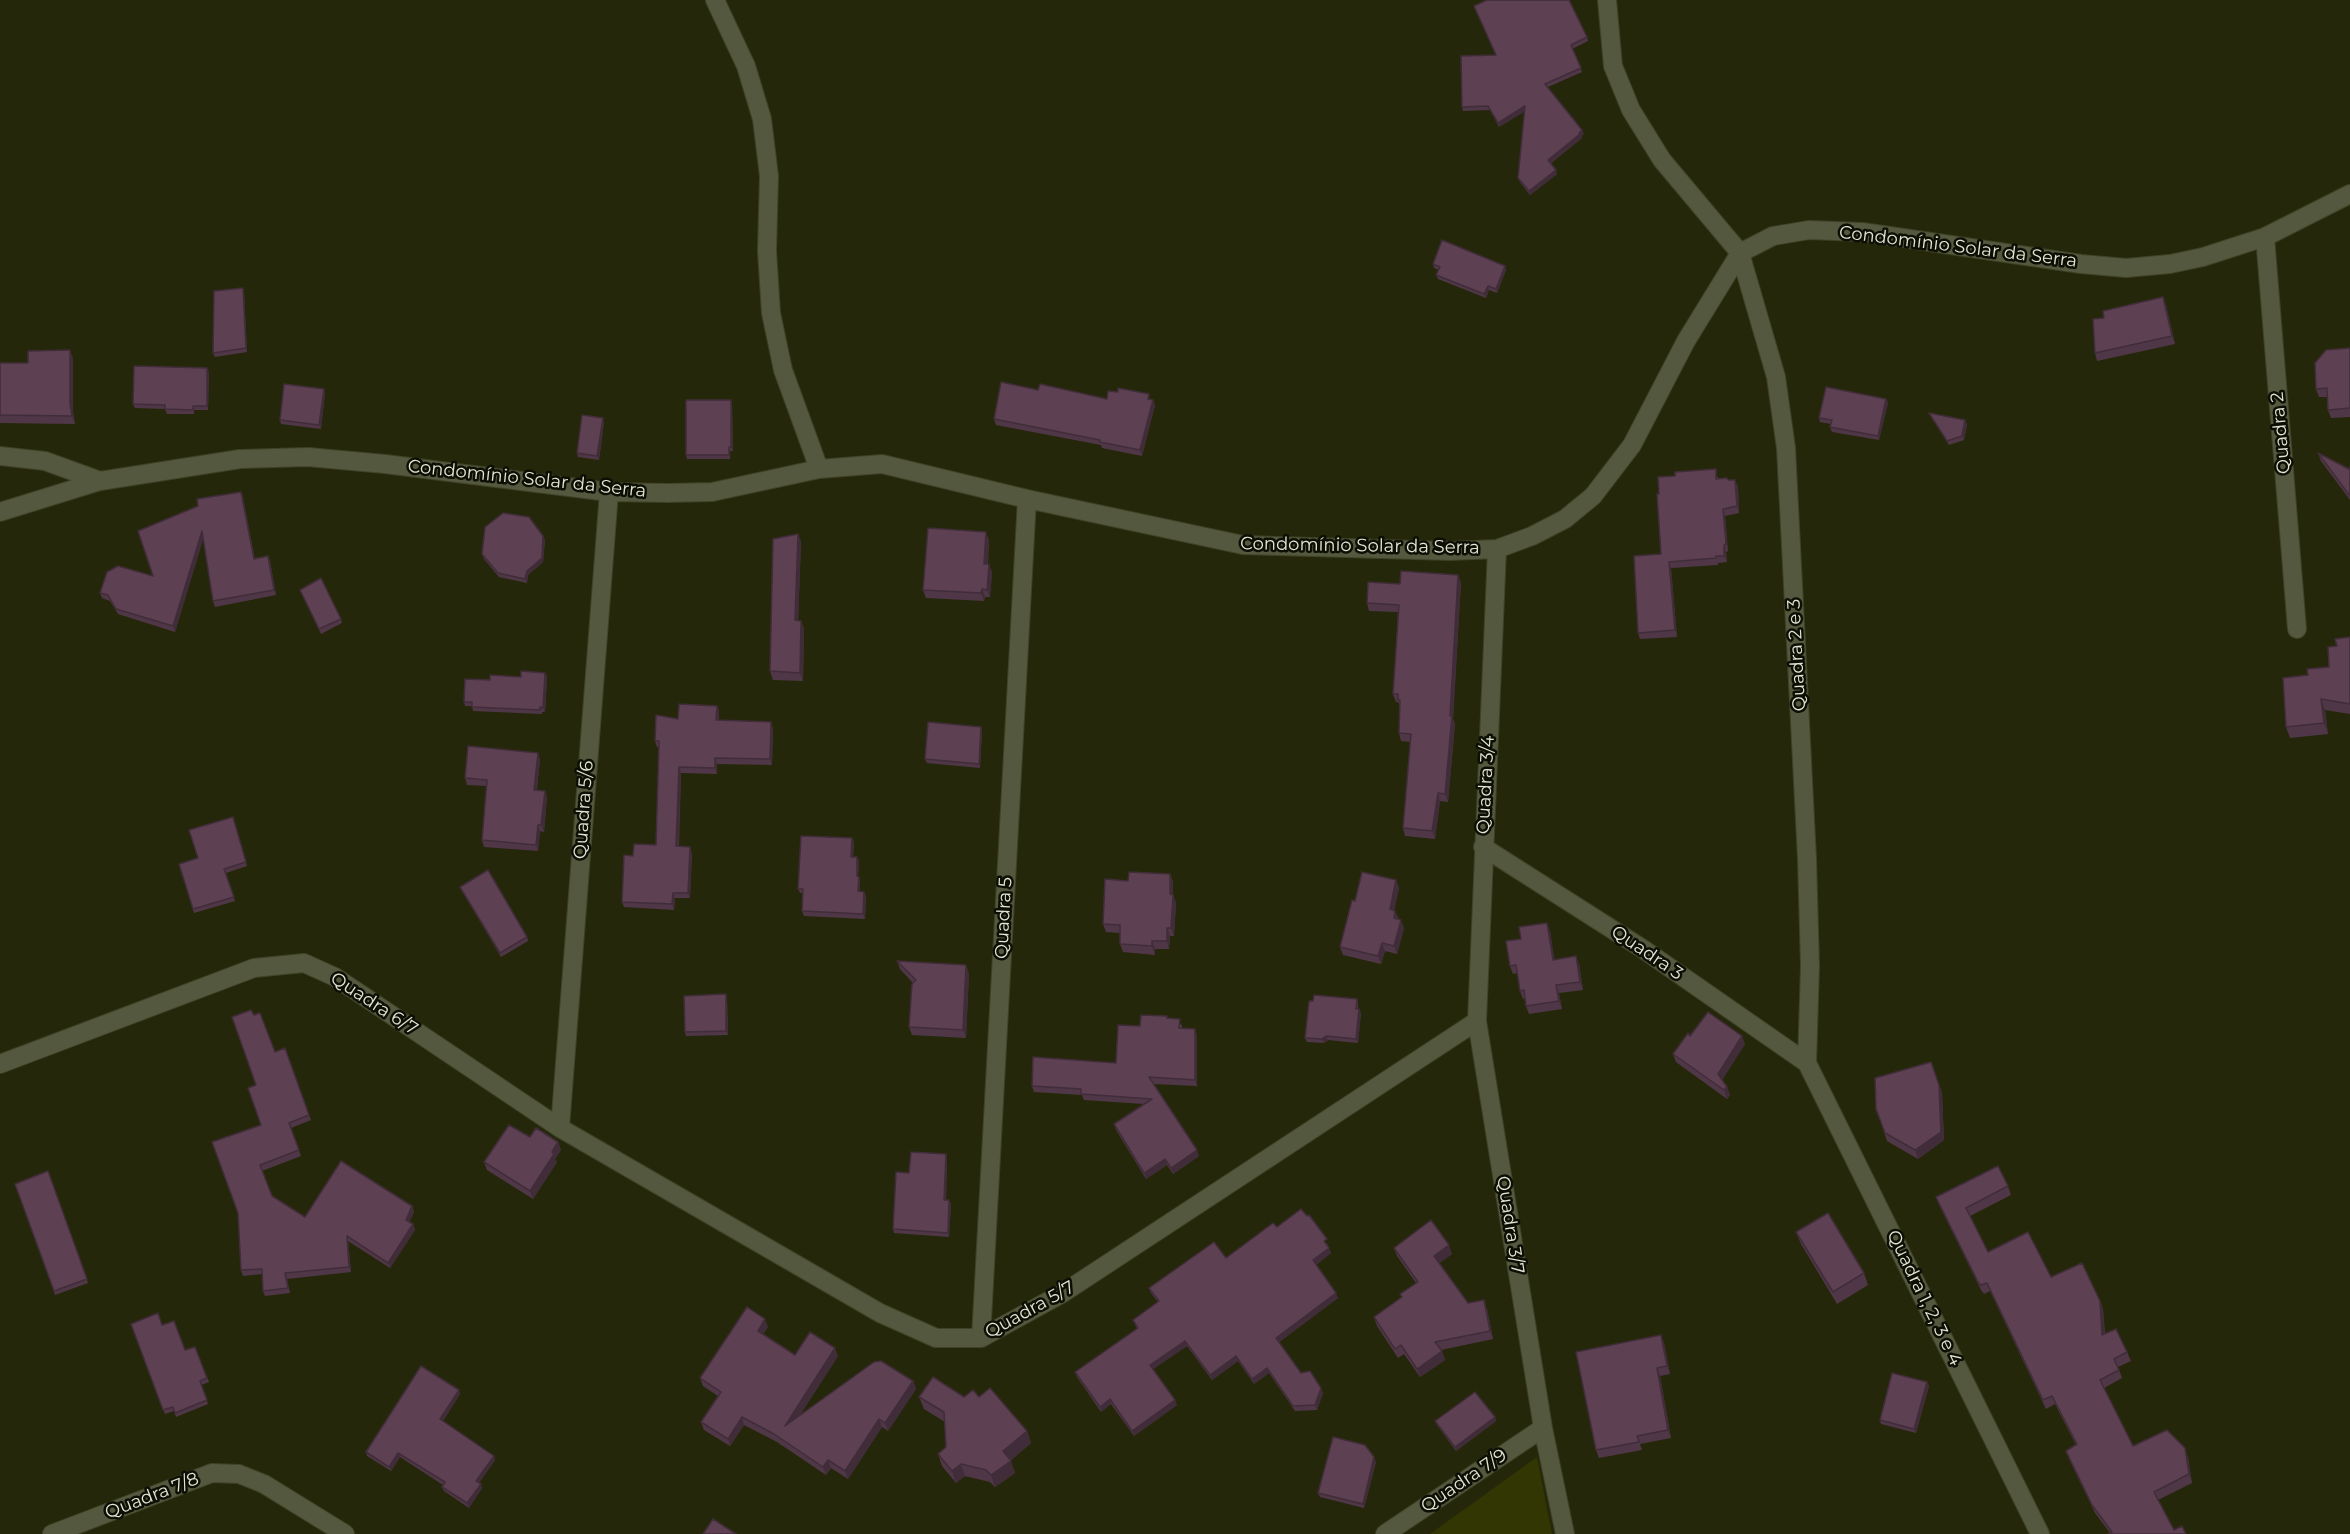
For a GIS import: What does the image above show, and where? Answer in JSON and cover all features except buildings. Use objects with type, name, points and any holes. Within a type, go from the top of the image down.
[{"type":"street","points":[[715,0],[746,66],[762,119],[769,176],[767,251],[771,313],[783,370],[819,469]]},
{"type":"street","points":[[1607,0],[1613,66],[1631,110],[1662,160],[1740,253]]},
{"type":"street","name":"Condomínio Solar da Serra","points":[[0,512],[100,482],[240,459],[308,457],[385,464],[609,492],[712,492],[819,469],[882,464],[1027,499],[1243,545],[1450,551],[1497,549],[1532,536],[1565,519],[1593,496],[1632,445],[1686,341],[1740,253],[1773,236],[1809,230],[1862,232],[2081,264],[2126,268],[2181,262],[2265,237],[2350,194]]},
{"type":"street","name":"Quadra 2","points":[[2265,237],[2297,629]]},
{"type":"street","name":"Quadra 2 e 3","points":[[1740,253],[1776,377],[1786,448],[1807,859],[1810,966],[1807,1063]]},
{"type":"street","points":[[0,456],[45,461],[100,482]]},
{"type":"street","name":"Quadra 5/6","points":[[560,1128],[609,492]]},
{"type":"street","name":"Quadra 5","points":[[981,1338],[1027,499]]},
{"type":"street","name":"Quadra 3/4","points":[[1477,1021],[1497,549]]},
{"type":"street","name":"Quadra 3","points":[[1483,847],[1643,949],[1807,1063]]},
{"type":"street","name":"Quadra 6/7","points":[[0,1064],[254,968],[304,963],[335,977],[560,1128]]},
{"type":"street","name":"Quadra 5/7","points":[[560,1128],[880,1313],[936,1338],[981,1338],[1063,1293],[1477,1021]]},
{"type":"street","name":"Quadra 3/7","points":[[1477,1021],[1544,1428],[1565,1534]]},
{"type":"street","name":"Quadra 1, 2, 3 e 4","points":[[1807,1063],[2040,1534]]},
{"type":"street","name":"Quadra 7/9","points":[[1385,1534],[1544,1428]]},
{"type":"street","name":"Quadra 7/8","points":[[52,1534],[213,1473],[239,1474],[264,1484],[345,1534]]},
{"type":"green space","points":[[1537,1457],[1552,1534],[1430,1534]]}]
